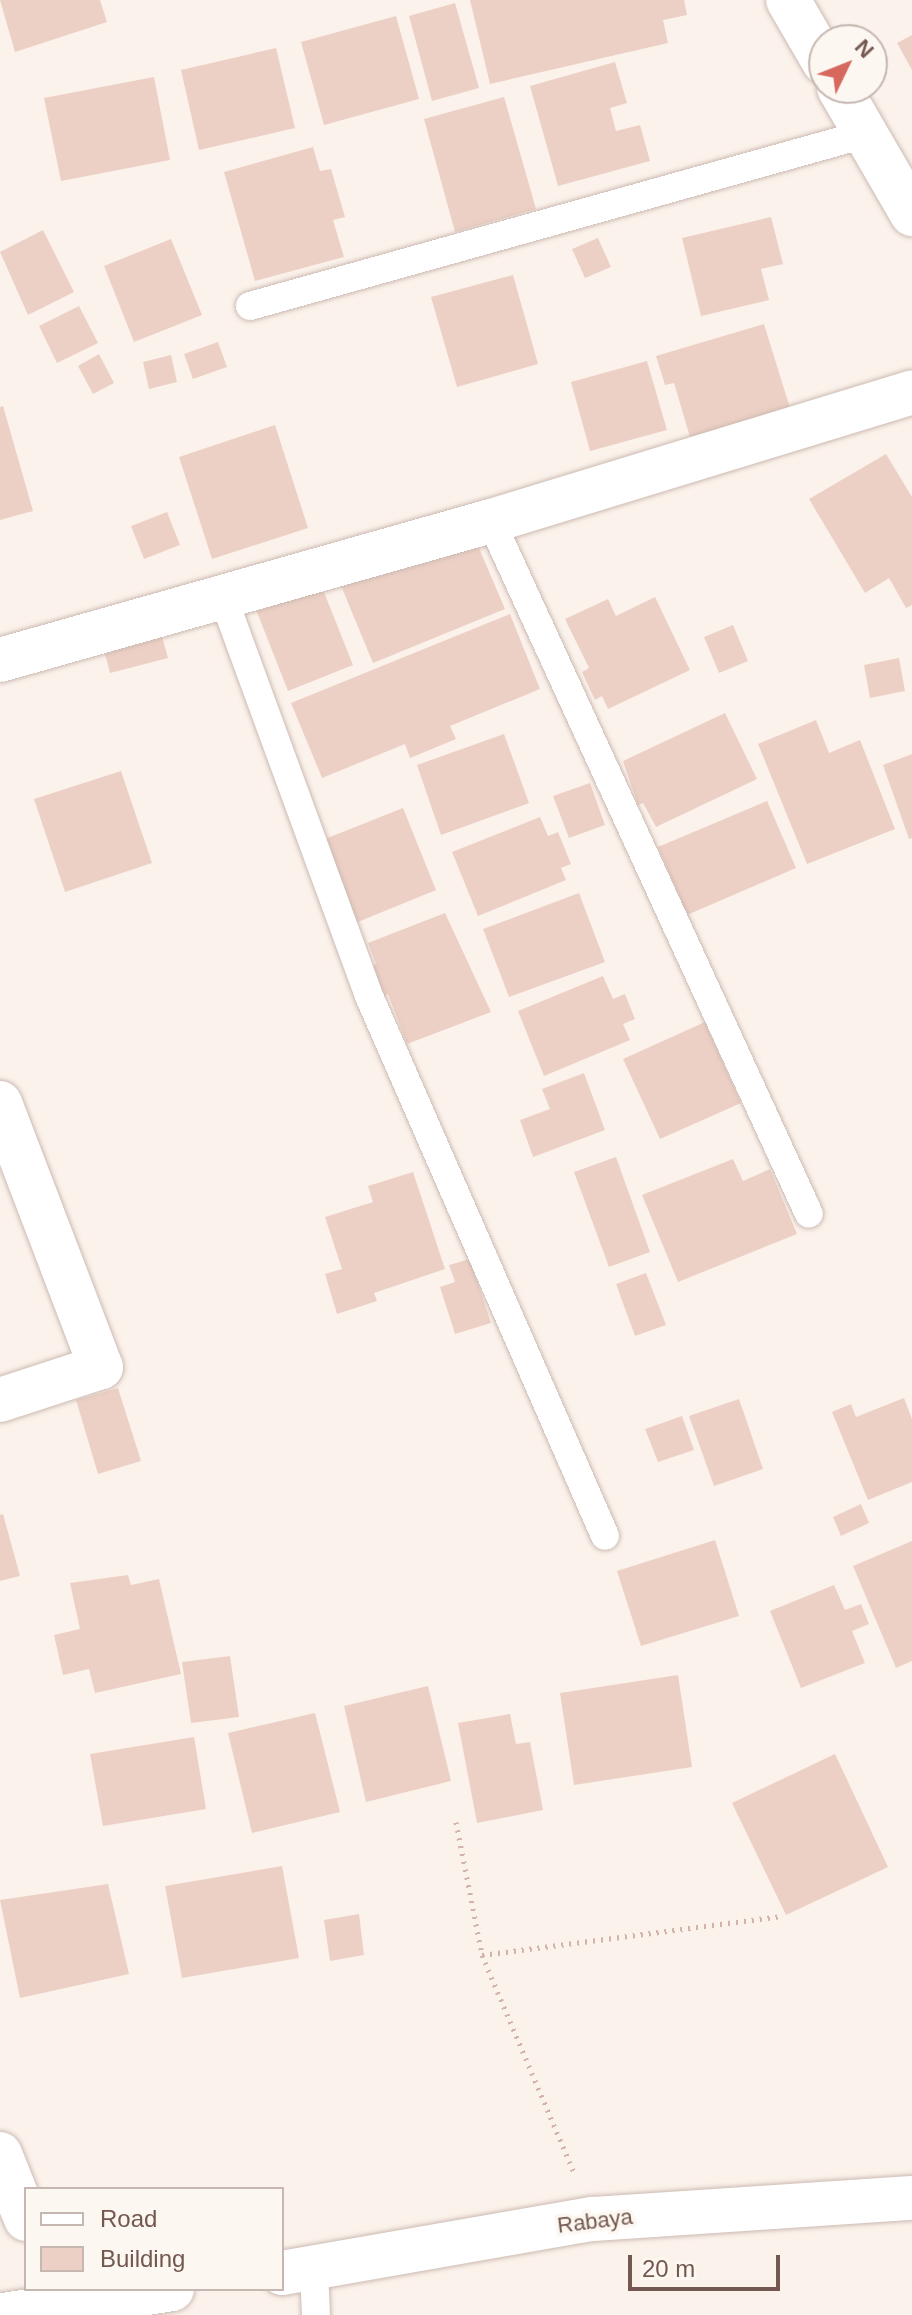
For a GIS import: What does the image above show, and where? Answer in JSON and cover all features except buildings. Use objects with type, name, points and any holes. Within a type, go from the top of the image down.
[{"type":"street","points":[[788,0],[808,34]]},
{"type":"street","points":[[848,104],[912,214]]},
{"type":"street","points":[[0,660],[491,521],[912,392]]},
{"type":"street","points":[[0,1103],[101,1367],[0,1400]]},
{"type":"street","points":[[0,2154],[24,2214]]},
{"type":"street","name":"Rabaya","points":[[298,2272],[593,2219],[912,2198]]},
{"type":"street","points":[[3,2315],[58,2298],[147,2291]]},
{"type":"lane","points":[[250,306],[865,134]]},
{"type":"lane","points":[[491,521],[809,1214]]},
{"type":"lane","points":[[223,597],[369,996],[605,1536]]},
{"type":"lane","points":[[298,2272],[316,2315]]},
{"type":"path","points":[[456,1822],[482,1955],[593,2219]]},
{"type":"path","points":[[482,1955],[782,1916]]}]
